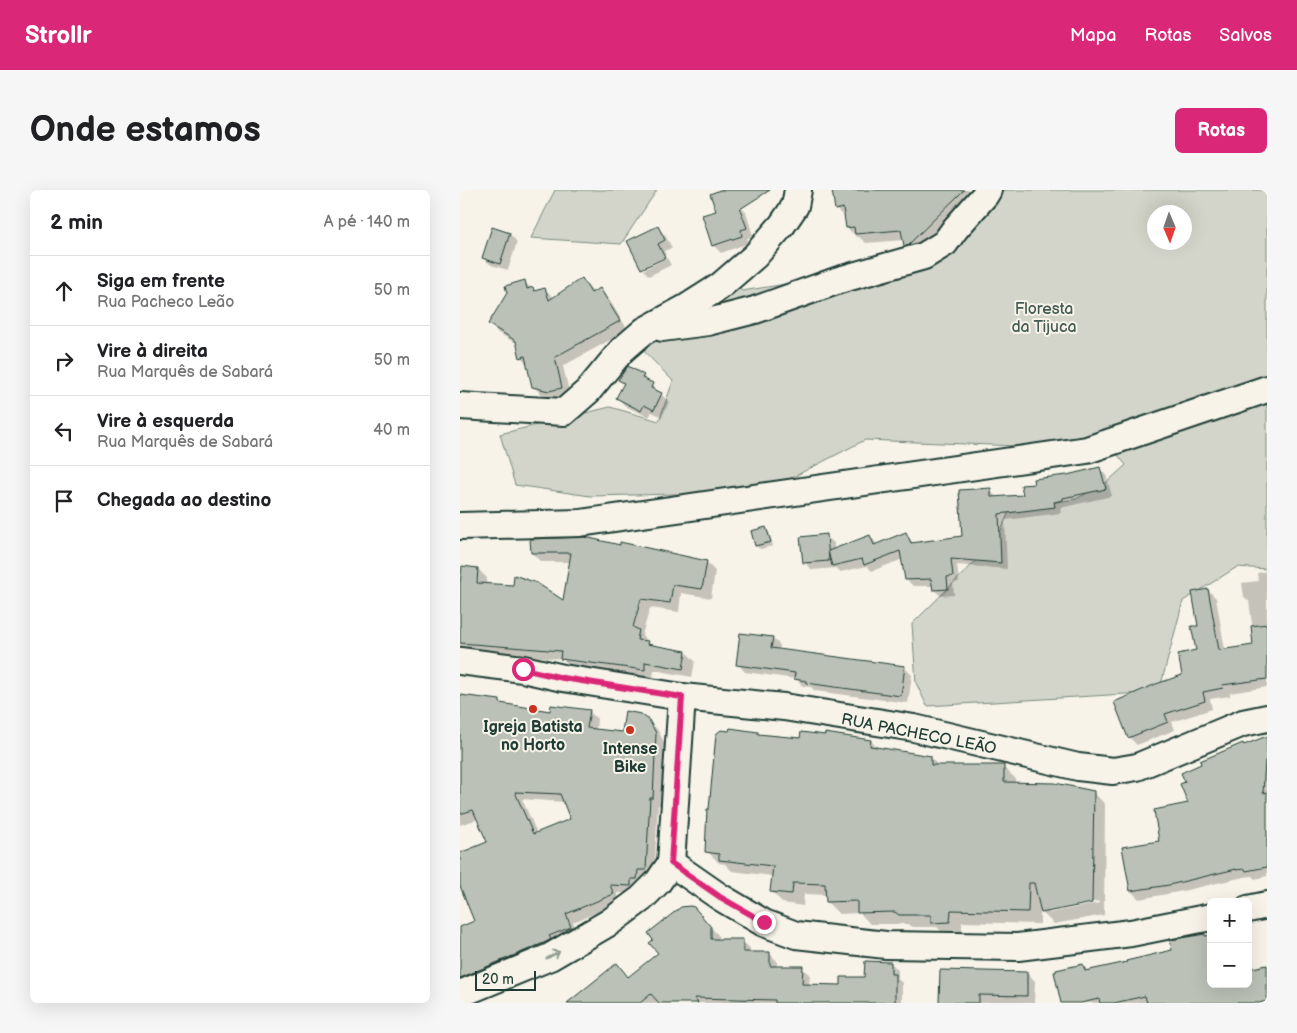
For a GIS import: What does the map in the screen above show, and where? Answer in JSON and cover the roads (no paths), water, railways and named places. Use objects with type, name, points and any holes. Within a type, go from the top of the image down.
[{"type":"street","points":[[460,406],[564,412],[588,390],[622,350],[644,331],[719,287],[754,256],[782,226],[795,206],[798,190]]},
{"type":"street","points":[[644,331],[708,322],[756,310],[838,280],[924,256],[945,243],[988,190]]},
{"type":"street","points":[[460,526],[580,524],[1087,450],[1267,389]]},
{"type":"street","name":"RUA PACHECO LEÃO","points":[[460,661],[523,669],[563,678],[682,697],[784,708],[914,728],[1078,767],[1113,771],[1137,767],[1243,723],[1267,718]]},
{"type":"street","name":"RUA PACHECO LEÃO","points":[[460,673],[524,679],[563,678]]},
{"type":"street","points":[[460,994],[550,957],[610,922],[641,899],[658,882],[671,863],[682,697]]},
{"type":"street","points":[[671,863],[734,905],[764,922],[788,932],[796,935],[886,945],[1018,947],[1131,933],[1207,918]]},
{"type":"street","points":[[1252,908],[1267,905]]},
{"type":"place","name":"Igreja Batista no Horto","points":[[533,709]]},
{"type":"place","name":"Intense Bike","points":[[630,730]]},
{"type":"park label","name":"Floresta da Tijuca","points":[[1044,317]]}]
